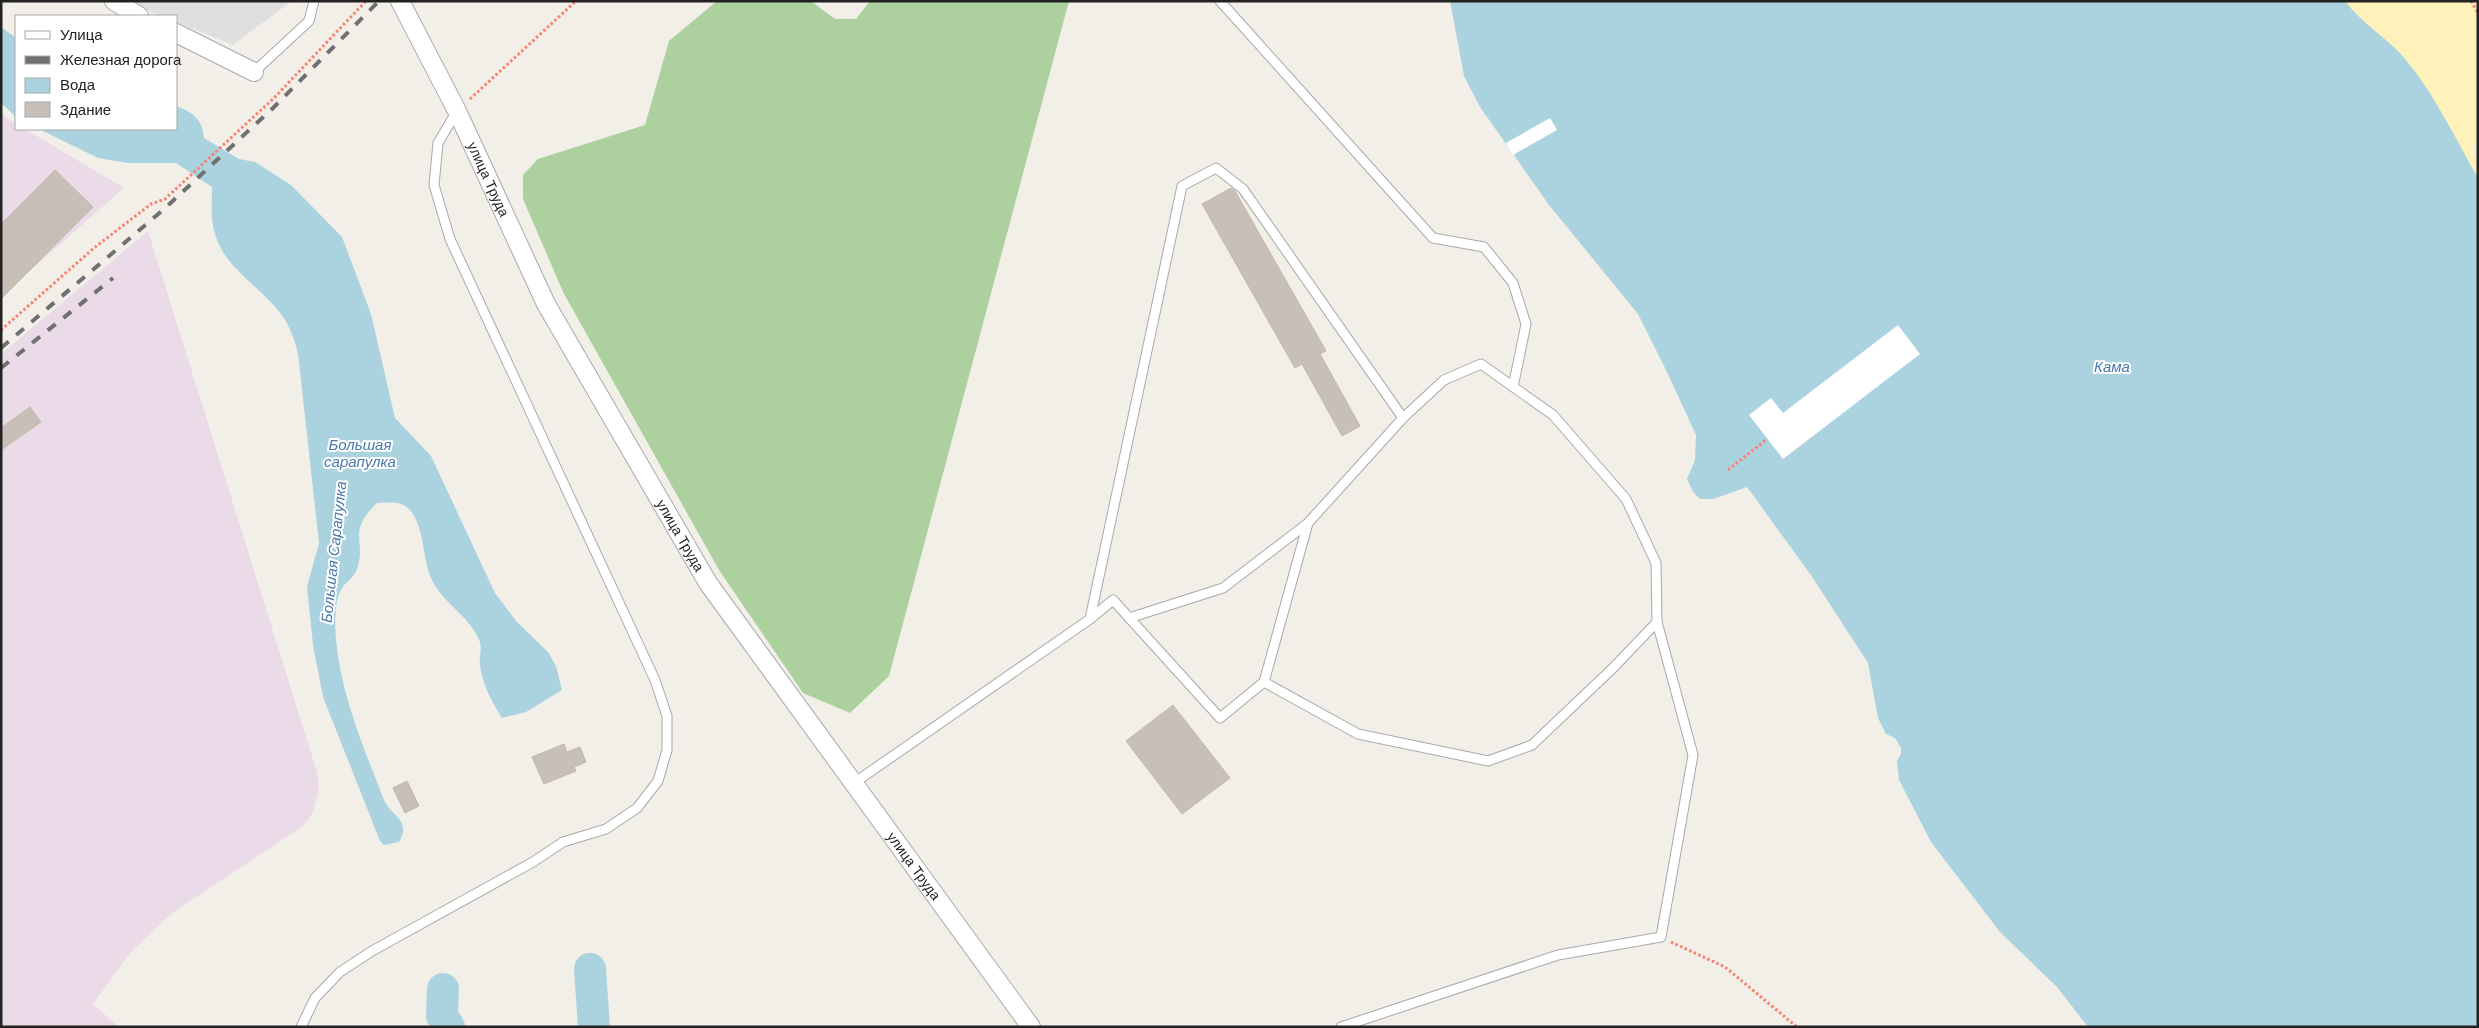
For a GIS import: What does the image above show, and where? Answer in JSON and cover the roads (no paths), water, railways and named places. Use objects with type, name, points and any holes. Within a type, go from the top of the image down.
[{"type":"street","points":[[114,1],[137,15]]},
{"type":"street","name":"улица Труда","points":[[400,1],[457,111],[546,304],[708,583],[1031,1027]]},
{"type":"street","points":[[178,34],[254,72]]},
{"type":"lane","points":[[254,72],[310,21],[314,1]]},
{"type":"lane","points":[[1220,1],[1432,238],[1484,247],[1513,284],[1526,324],[1513,387]]},
{"type":"lane","points":[[301,1027],[315,998],[340,972],[372,951],[533,862],[563,842],[606,829],[637,808],[658,781],[667,750],[667,716],[655,680],[450,239],[434,185],[438,143],[457,111]]},
{"type":"lane","points":[[1090,619],[1182,186],[1216,168],[1243,188],[1403,418]]},
{"type":"lane","points":[[1129,618],[1223,588],[1308,523],[1403,418],[1444,380],[1481,364],[1553,415],[1626,499],[1656,563],[1657,622],[1693,755],[1662,937],[1558,955],[1341,1027]]},
{"type":"lane","points":[[854,783],[1090,619],[1113,600],[1220,718],[1264,682],[1308,523]]},
{"type":"lane","points":[[1264,682],[1358,734],[1488,761],[1532,745],[1613,668],[1657,622]]},
{"type":"water","name":"Кама","points":[[1450,1],[2345,1],[2359,17],[2399,52],[2416,73],[2435,102],[2478,178],[2478,1027],[2088,1027],[2057,987],[2000,932],[1931,842],[1899,780],[1897,761],[1901,754],[1901,748],[1895,738],[1886,734],[1878,718],[1868,663],[1811,575],[1747,487],[1713,499],[1700,499],[1693,492],[1687,479],[1695,460],[1696,435],[1667,372],[1638,314],[1549,205],[1480,107],[1464,76]]},
{"type":"water","points":[[1,27],[15,37],[15,116],[1,103]]},
{"type":"water","name":"Большая сарапулка","points":[[178,107],[196,117],[202,126],[204,138],[239,159],[255,162],[291,185],[342,237],[371,314],[395,418],[431,456],[495,593],[516,621],[548,652],[556,666],[562,690],[526,712],[502,718],[485,686],[480,665],[480,642],[470,625],[442,595],[431,578],[421,533],[414,516],[402,504],[394,503],[377,503],[368,513],[360,529],[360,551],[357,569],[343,587],[337,601],[336,639],[343,681],[361,741],[384,800],[402,823],[402,835],[399,842],[384,845],[380,841],[323,697],[313,645],[307,587],[319,543],[298,353],[287,323],[273,305],[236,269],[221,248],[213,225],[212,187],[176,163],[128,163],[98,158],[41,130],[178,130]]},
{"type":"waterway","name":"Большая Сарапулка","points":[[590,969],[594,1027]]},
{"type":"waterway","name":"Большая Сарапулка","points":[[443,989],[442,1016],[449,1027]]},
{"type":"railway","points":[[1,348],[163,210],[273,108],[379,1]]},
{"type":"railway","points":[[1,368],[113,278]]}]
